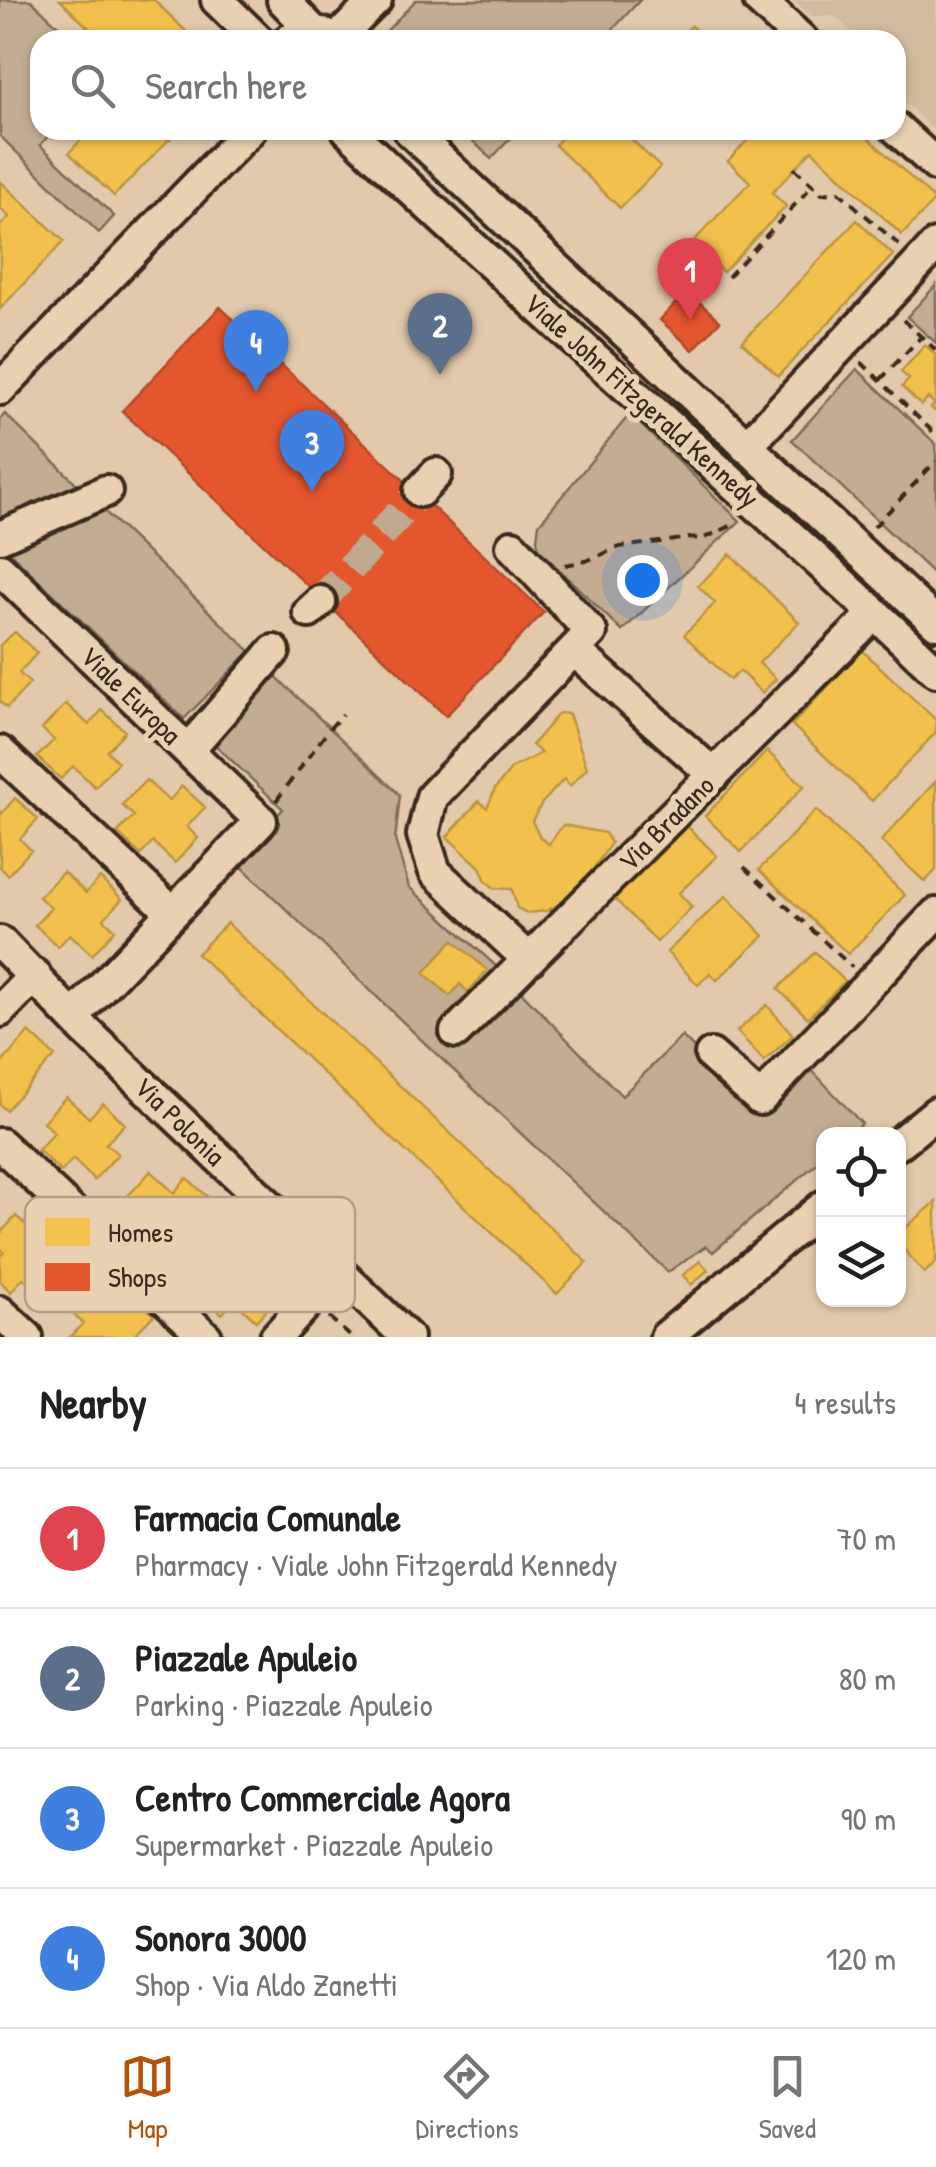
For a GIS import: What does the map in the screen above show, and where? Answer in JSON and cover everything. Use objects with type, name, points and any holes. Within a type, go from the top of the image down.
[{"type":"street","points":[[217,0],[248,30]]},
{"type":"street","points":[[283,0],[311,30]]},
{"type":"street","points":[[330,30],[376,0]]},
{"type":"street","points":[[760,0],[792,30]]},
{"type":"street","points":[[906,137],[936,165]]},
{"type":"street","points":[[0,390],[240,140]]},
{"type":"street","name":"Viale John Fitzgerald Kennedy","points":[[359,140],[936,671]]},
{"type":"street","name":"Viale John Fitzgerald Kennedy","points":[[420,140],[936,623]]},
{"type":"street","points":[[746,447],[926,250]]},
{"type":"street","points":[[0,537],[106,491]]},
{"type":"street","points":[[512,546],[592,632],[432,797],[423,835],[435,872],[528,960]]},
{"type":"street","name":"Viale Europa","points":[[0,569],[261,821]]},
{"type":"street","name":"Via Bradano","points":[[456,1032],[875,614]]},
{"type":"street","points":[[574,650],[714,775]]},
{"type":"street","points":[[188,750],[274,651]]},
{"type":"street","points":[[0,752],[173,913]]},
{"type":"street","points":[[73,1016],[261,821]]},
{"type":"street","points":[[712,1055],[760,1099],[936,914]]},
{"type":"street","name":"Via Polonia","points":[[0,942],[86,1031],[261,1197]]},
{"type":"street","points":[[0,1011],[34,976]]},
{"type":"street","points":[[906,1137],[936,1113]]},
{"type":"street","points":[[0,1144],[57,1197]]},
{"type":"street","points":[[666,1337],[816,1213]]},
{"type":"street","name":"Via Polonia","points":[[355,1287],[407,1337]]},
{"type":"street","points":[[0,1312],[27,1337]]},
{"type":"street","points":[[179,1312],[206,1337]]},
{"type":"street","points":[[276,1337],[299,1312]]},
{"type":"path","points":[[794,168],[822,194],[839,192],[926,250]]},
{"type":"path","points":[[728,277],[813,186]]},
{"type":"path","points":[[900,318],[936,350]]},
{"type":"path","points":[[880,380],[921,336]]},
{"type":"path","points":[[860,361],[936,435]]},
{"type":"path","points":[[868,534],[936,461]]},
{"type":"path","points":[[536,572],[586,561],[620,546],[702,539],[734,525],[742,514]]},
{"type":"path","points":[[261,821],[342,714]]},
{"type":"path","points":[[744,867],[870,984]]},
{"type":"shaded area","points":[[0,0],[31,0],[62,30],[30,30],[30,140],[45,140],[40,145],[114,216],[99,233],[0,136]]},
{"type":"shaded area","points":[[416,0],[640,0],[612,30],[388,30]]},
{"type":"shaded area","points":[[793,0],[936,0],[936,132],[906,104],[906,30],[850,30],[834,16],[810,16]]},
{"type":"shaded area","points":[[472,140],[509,140],[491,159]]},
{"type":"shaded area","points":[[936,285],[936,343],[907,317]]},
{"type":"shaded area","points":[[857,369],[936,444],[936,576],[792,440]]},
{"type":"shaded area","points":[[5,414],[79,486],[0,518],[0,419]]},
{"type":"shaded area","points":[[630,414],[740,521],[622,631],[539,550],[537,539],[539,524]]},
{"type":"shaded area","points":[[102,509],[250,651],[184,719],[3,546]]},
{"type":"shaded area","points":[[269,670],[400,795],[395,840],[409,887],[498,968],[622,1096],[682,1036],[745,1100],[806,1064],[862,1124],[816,1127],[816,1164],[713,1252],[706,1246],[668,1272],[236,861],[283,809],[208,738]]},
{"type":"building: Homes","points":[[60,0],[154,0],[185,30],[91,30]]},
{"type":"building: Homes","points":[[81,140],[168,140],[114,196],[69,153]]},
{"type":"building: Homes","points":[[560,140],[632,140],[660,167],[620,208],[555,145]]},
{"type":"building: Homes","points":[[748,140],[871,140],[935,200],[902,235],[812,150],[772,193],[786,206],[723,272],[692,243],[750,182],[728,161]]},
{"type":"building: Homes","points":[[0,181],[64,241],[0,309],[0,226],[9,217],[0,208]]},
{"type":"building: Homes","points":[[857,220],[893,255],[778,376],[742,342]]},
{"type":"building: Homes","points":[[925,345],[936,355],[936,412],[931,408],[935,404],[928,398],[921,405],[902,387],[909,379],[901,372]]},
{"type":"building: Homes","points":[[730,554],[799,622],[759,663],[776,679],[762,693],[740,671],[730,680],[684,635],[715,603],[698,586]]},
{"type":"building: Homes","points":[[15,632],[37,653],[19,673],[30,683],[7,708],[0,702],[0,645]]},
{"type":"building: Homes","points":[[862,650],[936,720],[936,732],[872,801],[792,725]]},
{"type":"building: Homes","points":[[66,704],[89,725],[102,710],[125,731],[107,751],[118,762],[95,787],[73,766],[61,779],[37,757],[54,740],[42,729]]},
{"type":"building: Homes","points":[[559,713],[569,714],[587,768],[570,786],[564,779],[532,821],[540,837],[549,844],[563,825],[605,833],[611,843],[568,900],[546,911],[527,913],[517,908],[512,889],[494,888],[480,867],[447,837],[479,801],[487,808],[495,789],[512,768],[541,753],[532,745]]},
{"type":"building: Homes","points":[[767,751],[804,786],[741,852],[705,816]]},
{"type":"building: Homes","points":[[146,780],[169,801],[182,786],[205,807],[187,827],[198,838],[175,863],[153,842],[141,855],[117,833],[134,816],[122,805]]},
{"type":"building: Homes","points":[[936,781],[936,870],[925,882],[881,841]]},
{"type":"building: Homes","points":[[15,798],[38,819],[20,839],[31,850],[8,875],[0,867],[0,811]]},
{"type":"building: Homes","points":[[816,810],[905,895],[848,954],[759,870]]},
{"type":"building: Homes","points":[[686,825],[717,856],[679,893],[692,907],[657,942],[613,897]]},
{"type":"building: Homes","points":[[63,872],[86,893],[100,878],[122,899],[104,919],[115,930],[92,955],[70,934],[58,947],[35,925],[51,908],[39,897]]},
{"type":"building: Homes","points":[[726,896],[764,936],[717,980],[710,973],[698,985],[667,952]]},
{"type":"building: Homes","points":[[227,923],[587,1262],[557,1294],[197,954]]},
{"type":"building: Homes","points":[[453,940],[487,970],[468,992],[460,984],[450,996],[424,973]]},
{"type":"building: Homes","points":[[815,952],[845,981],[808,1018],[778,989]]},
{"type":"building: Homes","points":[[767,1005],[793,1035],[764,1061],[737,1031]]},
{"type":"building: Homes","points":[[29,1032],[55,1056],[6,1110],[0,1105],[0,1065]]},
{"type":"building: Homes","points":[[66,1097],[89,1118],[103,1103],[125,1124],[106,1144],[118,1154],[94,1180],[73,1159],[61,1172],[38,1150],[54,1132],[43,1122]]},
{"type":"building: Homes","points":[[151,1171],[174,1193],[187,1178],[208,1197],[127,1197]]},
{"type":"building: Homes","points":[[936,1202],[936,1263],[924,1273],[906,1252],[906,1227]]},
{"type":"building: Homes","points":[[16,1216],[25,1224],[25,1280],[11,1292],[0,1281],[0,1256],[4,1252],[0,1248],[0,1234]]},
{"type":"building: Homes","points":[[700,1261],[708,1270],[691,1285],[683,1275]]},
{"type":"building: Homes","points":[[246,1312],[264,1312],[256,1321]]},
{"type":"building: Homes","points":[[72,1313],[154,1315],[135,1334],[138,1337],[70,1337],[83,1323]]},
{"type":"building: Shops","points":[[687,291],[720,321],[693,350],[660,320]]},
{"type":"building: Shops","points":[[220,307],[544,612],[446,716],[122,411]]},
{"type":"tunnel","points":[[320,602],[420,491]]},
{"type":"place","name":"Farmacia Comunale","points":[[690,320]]},
{"type":"place","name":"Piazzale Apuleio","points":[[440,375]]},
{"type":"place","name":"Sonora 3000","points":[[256,392]]},
{"type":"place","name":"Centro Commerciale Agora","points":[[312,492]]}]
